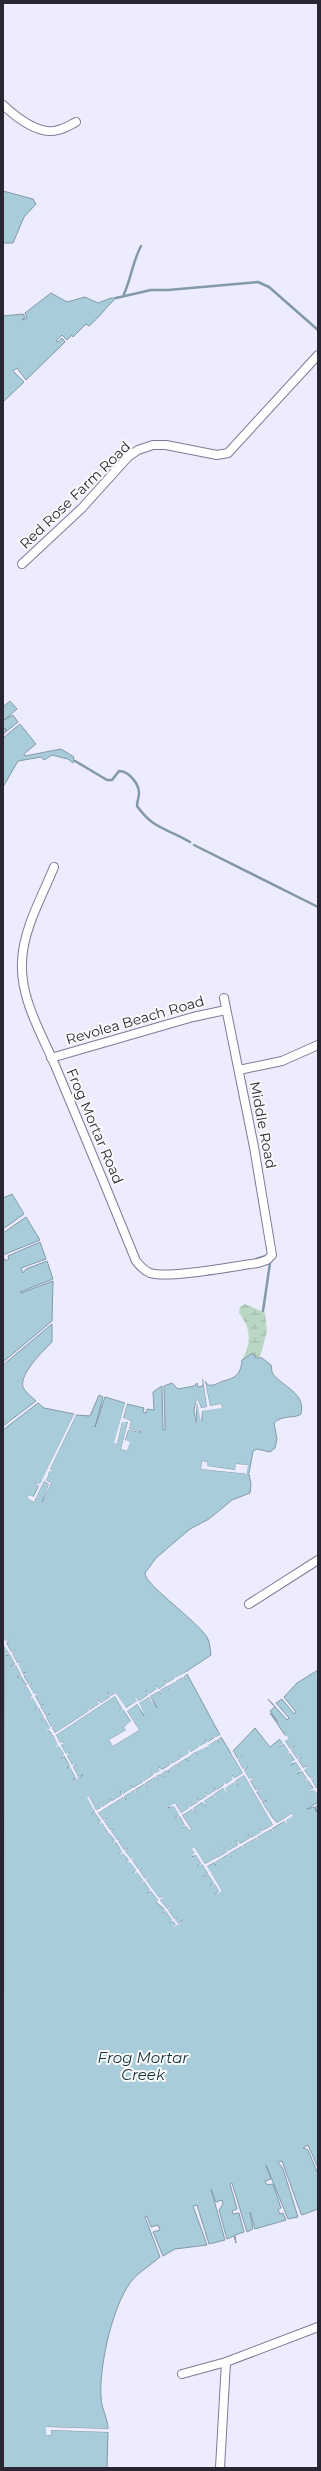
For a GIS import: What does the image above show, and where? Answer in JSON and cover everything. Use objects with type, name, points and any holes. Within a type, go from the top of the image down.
[{"type":"street","points":[[3,104],[29,125],[42,129],[57,131],[76,122]]},
{"type":"street","name":"Red Rose Farm Road","points":[[22,564],[82,508],[128,457],[138,450],[153,445],[166,445],[217,455],[228,454],[318,355]]},
{"type":"street","name":"Frog Mortar Road","points":[[54,868],[28,931],[21,962],[28,1000],[136,1261],[144,1270],[169,1275],[258,1263],[270,1257]]},
{"type":"street","name":"Middle Road","points":[[224,998],[273,1251],[270,1257]]},
{"type":"street","name":"Revolea Beach Road","points":[[51,1058],[193,1017],[226,1010]]},
{"type":"street","points":[[239,1070],[282,1061],[318,1045]]},
{"type":"street","points":[[249,1604],[318,1560]]},
{"type":"street","points":[[182,2374],[226,2362],[318,2327]]},
{"type":"street","points":[[220,2468],[226,2362]]},
{"type":"green space","points":[[245,1304],[265,1313],[267,1331],[260,1357],[256,1358],[253,1353],[242,1360],[249,1342],[246,1324],[239,1313],[240,1307]]},
{"type":"water","points":[[3,191],[33,199],[36,204],[24,217],[13,243],[3,243]]},
{"type":"water","points":[[51,293],[67,302],[85,297],[98,303],[111,298],[116,298],[93,323],[89,326],[86,324],[73,337],[72,335],[67,340],[62,335],[56,341],[58,342],[62,338],[65,342],[26,380],[17,368],[13,371],[24,382],[3,402],[3,316],[23,314],[25,317],[22,320],[27,318],[25,313]]},
{"type":"water","points":[[10,701],[17,709],[4,720],[13,715],[18,722],[7,731],[5,728],[6,732],[3,734],[3,707]]},
{"type":"water","points":[[20,724],[36,744],[24,754],[25,756],[61,749],[74,757],[73,763],[68,759],[52,755],[44,760],[41,757],[18,761],[3,787],[3,738]]},
{"type":"water","points":[[12,1194],[24,1214],[3,1229],[3,1198]]},
{"type":"water","points":[[26,1217],[40,1240],[3,1255],[3,1233]]},
{"type":"water","points":[[40,1242],[46,1259],[21,1268],[23,1273],[26,1269],[47,1261],[53,1279],[20,1292],[21,1293],[53,1281],[52,1321],[3,1362],[3,1256],[5,1261],[9,1259],[8,1256]]},
{"type":"water","points":[[52,1324],[52,1342],[28,1369],[23,1382],[24,1389],[36,1401],[3,1426],[3,1365]]},
{"type":"water","points":[[253,1353],[256,1358],[262,1358],[271,1365],[272,1372],[277,1379],[293,1391],[297,1396],[302,1407],[301,1414],[281,1418],[274,1423],[277,1439],[275,1448],[270,1452],[257,1449],[253,1451],[249,1473],[247,1473],[247,1465],[236,1464],[236,1470],[206,1466],[207,1462],[202,1461],[201,1469],[249,1474],[251,1484],[250,1493],[232,1500],[209,1519],[190,1529],[156,1558],[145,1573],[153,1586],[193,1622],[207,1637],[211,1655],[175,1679],[173,1676],[174,1679],[167,1683],[164,1680],[166,1684],[159,1689],[156,1685],[158,1689],[149,1694],[146,1690],[148,1695],[139,1701],[137,1699],[138,1701],[125,1708],[116,1693],[111,1696],[108,1692],[110,1697],[101,1703],[97,1699],[99,1704],[90,1710],[87,1707],[89,1711],[55,1733],[52,1727],[55,1726],[51,1727],[46,1717],[50,1714],[46,1716],[40,1706],[44,1704],[40,1705],[35,1695],[38,1693],[34,1695],[29,1685],[32,1683],[28,1684],[17,1664],[21,1661],[17,1663],[12,1653],[15,1650],[11,1652],[6,1642],[9,1640],[5,1642],[3,1637],[3,1430],[38,1403],[44,1408],[74,1414],[40,1485],[35,1483],[39,1486],[33,1497],[29,1495],[27,1498],[34,1502],[44,1481],[49,1484],[42,1502],[51,1483],[44,1480],[47,1479],[49,1470],[53,1472],[50,1469],[76,1415],[90,1416],[99,1395],[103,1397],[95,1427],[105,1397],[125,1403],[115,1443],[117,1444],[122,1421],[128,1422],[121,1449],[127,1451],[129,1442],[125,1441],[128,1430],[141,1432],[129,1429],[131,1421],[123,1419],[127,1404],[144,1408],[143,1412],[146,1413],[147,1409],[154,1410],[153,1392],[162,1386],[163,1430],[165,1430],[164,1386],[172,1383],[178,1389],[194,1386],[197,1383],[198,1387],[203,1386],[203,1379],[207,1407],[201,1408],[198,1400],[196,1401],[194,1410],[196,1422],[197,1402],[202,1421],[202,1411],[222,1407],[221,1404],[210,1406],[205,1381],[208,1385],[212,1385],[234,1377],[239,1372],[242,1360]]},
{"type":"water","name":"Frog Mortar Creek","points":[[4,1643],[9,1653],[6,1656],[10,1654],[15,1664],[11,1666],[16,1665],[21,1675],[17,1677],[21,1676],[27,1686],[24,1688],[27,1687],[32,1696],[29,1699],[33,1697],[39,1707],[35,1709],[39,1708],[44,1718],[41,1720],[45,1719],[50,1728],[48,1730],[52,1734],[50,1736],[53,1735],[64,1754],[61,1758],[64,1756],[70,1766],[67,1768],[70,1767],[76,1778],[73,1780],[83,1775],[78,1777],[73,1767],[76,1764],[72,1765],[67,1756],[70,1753],[66,1755],[61,1744],[64,1742],[60,1744],[56,1735],[115,1696],[122,1708],[119,1711],[123,1709],[131,1722],[124,1727],[126,1730],[109,1740],[113,1746],[139,1730],[127,1711],[137,1704],[144,1716],[138,1703],[149,1697],[157,1708],[150,1696],[159,1691],[161,1694],[160,1690],[167,1686],[169,1689],[168,1686],[175,1682],[177,1684],[176,1681],[183,1677],[185,1680],[184,1676],[187,1674],[220,1735],[216,1737],[213,1734],[215,1737],[208,1742],[205,1739],[207,1742],[200,1746],[198,1744],[200,1747],[191,1752],[189,1751],[190,1753],[181,1758],[179,1755],[180,1759],[171,1764],[168,1762],[170,1765],[161,1770],[159,1767],[161,1771],[154,1775],[152,1772],[153,1775],[144,1781],[142,1779],[143,1782],[133,1788],[131,1785],[132,1788],[123,1794],[120,1791],[122,1795],[112,1801],[110,1798],[111,1801],[102,1807],[99,1804],[101,1808],[96,1810],[89,1796],[95,1812],[91,1814],[95,1813],[101,1822],[98,1824],[102,1823],[108,1832],[106,1834],[109,1833],[115,1841],[112,1843],[115,1842],[123,1851],[119,1854],[123,1852],[129,1861],[126,1863],[130,1861],[136,1870],[133,1873],[137,1871],[143,1880],[141,1883],[144,1881],[150,1890],[147,1893],[151,1891],[158,1900],[156,1902],[165,1910],[162,1913],[166,1911],[172,1920],[169,1923],[173,1921],[176,1925],[172,1928],[183,1920],[178,1923],[175,1920],[177,1917],[174,1919],[168,1910],[169,1908],[167,1909],[160,1900],[163,1897],[159,1899],[146,1880],[147,1878],[145,1879],[139,1870],[142,1868],[138,1869],[132,1860],[134,1858],[131,1860],[125,1851],[128,1848],[124,1850],[118,1841],[120,1839],[117,1840],[111,1831],[114,1829],[110,1830],[104,1821],[107,1818],[103,1820],[98,1813],[123,1797],[126,1800],[124,1796],[134,1790],[137,1793],[135,1790],[144,1784],[147,1787],[145,1783],[155,1777],[158,1780],[156,1776],[161,1774],[163,1777],[162,1773],[167,1770],[169,1773],[168,1770],[176,1764],[179,1767],[177,1764],[186,1758],[188,1761],[187,1758],[195,1752],[198,1755],[196,1752],[216,1740],[219,1743],[217,1740],[221,1737],[243,1773],[235,1778],[232,1775],[234,1779],[217,1790],[214,1787],[216,1790],[208,1795],[205,1792],[207,1796],[199,1801],[197,1798],[198,1802],[190,1807],[187,1804],[189,1808],[181,1813],[175,1803],[168,1808],[174,1805],[179,1815],[175,1818],[180,1816],[185,1825],[182,1828],[186,1826],[189,1830],[191,1829],[182,1815],[192,1809],[196,1813],[193,1808],[203,1802],[206,1806],[204,1801],[213,1795],[215,1797],[214,1794],[223,1788],[225,1790],[224,1788],[234,1781],[238,1786],[235,1781],[244,1775],[273,1825],[262,1831],[259,1828],[261,1832],[251,1838],[248,1834],[250,1838],[239,1844],[236,1840],[238,1845],[228,1851],[224,1847],[227,1852],[217,1858],[215,1855],[216,1858],[205,1864],[193,1848],[196,1853],[192,1857],[196,1855],[201,1863],[197,1866],[202,1864],[208,1873],[203,1877],[208,1874],[214,1883],[210,1885],[215,1884],[219,1891],[215,1894],[222,1891],[207,1867],[214,1862],[216,1866],[215,1862],[228,1854],[231,1857],[229,1853],[242,1846],[244,1848],[243,1845],[256,1838],[258,1840],[257,1837],[271,1829],[272,1831],[272,1829],[284,1821],[287,1824],[285,1820],[291,1814],[277,1823],[269,1813],[271,1811],[268,1812],[262,1802],[267,1800],[262,1801],[256,1791],[259,1789],[256,1790],[250,1781],[254,1778],[249,1780],[244,1770],[248,1767],[243,1769],[238,1760],[242,1756],[238,1759],[233,1751],[255,1728],[270,1747],[280,1739],[283,1743],[279,1747],[284,1744],[289,1752],[285,1755],[290,1753],[295,1761],[291,1765],[296,1762],[301,1770],[297,1774],[302,1771],[307,1779],[304,1782],[308,1780],[318,1795],[318,1802],[307,1809],[314,1807],[317,1812],[315,1807],[318,1805],[318,2168],[308,2145],[303,2148],[308,2150],[318,2174],[318,2209],[302,2215],[301,2214],[282,2161],[278,2162],[283,2169],[298,2217],[288,2219],[266,2165],[271,2179],[265,2181],[267,2185],[273,2184],[281,2208],[278,2210],[280,2214],[283,2213],[286,2220],[255,2229],[250,2212],[253,2229],[247,2232],[232,2183],[230,2184],[237,2209],[232,2211],[233,2214],[239,2213],[244,2232],[235,2235],[236,2243],[234,2236],[227,2239],[219,2210],[223,2204],[222,2200],[216,2202],[211,2189],[225,2240],[209,2244],[197,2205],[193,2206],[207,2245],[175,2249],[163,2256],[153,2232],[160,2230],[158,2225],[151,2227],[147,2216],[145,2217],[160,2257],[140,2272],[126,2288],[109,2334],[102,2369],[101,2384],[101,2401],[108,2429],[47,2427],[46,2435],[51,2435],[51,2430],[108,2432],[107,2468],[3,2468]]},
{"type":"water","points":[[318,1670],[318,1787],[316,1788],[311,1779],[314,1776],[310,1778],[304,1769],[308,1766],[303,1768],[298,1760],[302,1757],[297,1759],[291,1750],[295,1746],[290,1749],[285,1741],[289,1737],[287,1738],[270,1713],[278,1722],[270,1711],[275,1707],[268,1699],[287,1720],[289,1718],[276,1703],[282,1699],[294,1714],[296,1712],[284,1697],[297,1683]]},
{"type":"pier","points":[[203,1379],[205,1381],[210,1406],[221,1404],[222,1408],[202,1411],[201,1422],[197,1402],[195,1422],[196,1401],[198,1400],[201,1408],[207,1407]]},
{"type":"pier","points":[[125,1403],[127,1404],[123,1418],[131,1421],[129,1429],[142,1432],[128,1430],[125,1440],[130,1442],[127,1451],[121,1449],[128,1422],[122,1422],[117,1444],[114,1443]]},
{"type":"pier","points":[[74,1414],[76,1415],[50,1469],[53,1472],[49,1471],[47,1479],[45,1480],[51,1483],[42,1502],[49,1484],[44,1481],[34,1502],[27,1498],[29,1495],[34,1497],[39,1486],[35,1483],[40,1484]]},
{"type":"pier","points":[[202,1461],[207,1462],[207,1466],[235,1470],[236,1464],[248,1465],[247,1473],[249,1474],[201,1469]]},
{"type":"pier","points":[[3,1637],[5,1641],[9,1640],[6,1643],[11,1652],[15,1650],[12,1653],[17,1663],[21,1661],[18,1664],[23,1674],[27,1673],[23,1675],[28,1684],[33,1682],[29,1685],[34,1694],[38,1693],[35,1696],[40,1705],[44,1704],[40,1706],[46,1716],[50,1715],[46,1717],[51,1727],[55,1725],[52,1728],[55,1733],[89,1711],[86,1706],[90,1710],[99,1704],[96,1699],[101,1703],[110,1697],[108,1692],[111,1696],[116,1693],[126,1708],[137,1701],[135,1697],[139,1701],[148,1695],[146,1690],[149,1694],[157,1689],[156,1685],[159,1689],[166,1684],[164,1680],[167,1683],[174,1679],[173,1675],[175,1678],[186,1672],[187,1674],[184,1676],[185,1681],[183,1677],[176,1681],[178,1685],[175,1682],[168,1686],[170,1690],[167,1686],[160,1690],[162,1694],[159,1691],[150,1696],[156,1709],[149,1697],[139,1703],[145,1716],[137,1704],[127,1711],[139,1730],[113,1746],[109,1740],[126,1730],[124,1727],[131,1721],[123,1709],[119,1712],[122,1708],[115,1696],[56,1735],[60,1743],[65,1742],[61,1745],[66,1754],[70,1753],[67,1756],[72,1765],[76,1763],[73,1767],[78,1777],[82,1775],[74,1781],[76,1778],[70,1767],[67,1769],[70,1766],[65,1756],[61,1757],[64,1754],[59,1746],[55,1747],[58,1745],[53,1735],[49,1736],[52,1734],[50,1730],[46,1731],[50,1728],[45,1719],[41,1720],[44,1718],[39,1708],[35,1710],[38,1707],[33,1698],[29,1699],[32,1696],[27,1687],[24,1688],[27,1685],[21,1676],[17,1677],[21,1675],[16,1665],[11,1667],[15,1664],[10,1654],[6,1655],[9,1653],[3,1644]]},
{"type":"pier","points":[[213,1734],[216,1737],[220,1735],[221,1737],[217,1740],[219,1743],[216,1740],[207,1746],[209,1749],[206,1747],[196,1752],[198,1755],[195,1752],[187,1758],[189,1761],[186,1758],[177,1764],[179,1768],[176,1764],[168,1770],[169,1773],[167,1770],[162,1773],[163,1777],[161,1774],[156,1776],[158,1780],[155,1777],[145,1783],[147,1787],[144,1784],[135,1789],[137,1794],[134,1790],[124,1796],[125,1800],[123,1797],[98,1813],[103,1820],[107,1818],[104,1821],[110,1830],[114,1829],[111,1831],[117,1840],[121,1839],[118,1841],[124,1850],[128,1848],[125,1851],[131,1859],[135,1857],[132,1860],[138,1869],[142,1867],[139,1870],[145,1879],[149,1876],[146,1880],[159,1898],[164,1897],[160,1900],[167,1909],[171,1907],[168,1910],[174,1919],[177,1917],[175,1920],[178,1923],[184,1920],[170,1930],[176,1924],[173,1921],[169,1923],[172,1920],[166,1911],[162,1913],[165,1910],[158,1901],[155,1903],[158,1900],[151,1891],[147,1893],[150,1890],[144,1881],[140,1884],[143,1880],[137,1872],[133,1874],[136,1870],[130,1862],[126,1863],[129,1860],[123,1853],[119,1855],[122,1851],[116,1842],[112,1844],[115,1840],[109,1833],[105,1835],[108,1832],[102,1823],[98,1825],[101,1821],[95,1813],[91,1815],[95,1812],[87,1797],[89,1796],[96,1810],[101,1808],[99,1803],[102,1807],[111,1801],[110,1798],[112,1801],[122,1795],[121,1791],[123,1794],[132,1788],[131,1785],[133,1788],[143,1782],[141,1778],[144,1781],[153,1775],[152,1771],[154,1774],[160,1771],[158,1767],[162,1770],[170,1765],[168,1761],[171,1764],[180,1759],[179,1755],[181,1758],[189,1753],[188,1749],[191,1752],[199,1747],[198,1743],[200,1746],[207,1742],[205,1738],[208,1742],[215,1738]]},
{"type":"pier","points":[[285,1735],[289,1738],[285,1741],[290,1749],[295,1746],[291,1750],[297,1759],[302,1756],[298,1760],[303,1768],[309,1766],[304,1770],[310,1778],[315,1776],[311,1779],[316,1788],[318,1787],[318,1795],[314,1790],[309,1792],[314,1788],[308,1780],[303,1783],[307,1779],[302,1771],[296,1773],[301,1770],[296,1762],[290,1764],[295,1760],[290,1753],[284,1756],[289,1752],[284,1744],[278,1747],[283,1743],[280,1739],[285,1739]]},
{"type":"pier","points":[[233,1751],[237,1759],[242,1756],[238,1760],[243,1769],[248,1766],[244,1770],[249,1779],[255,1778],[250,1781],[255,1790],[259,1789],[256,1792],[262,1801],[267,1799],[262,1802],[268,1812],[271,1810],[269,1813],[272,1818],[277,1823],[291,1814],[293,1816],[286,1820],[288,1825],[284,1821],[272,1828],[274,1833],[271,1829],[257,1837],[260,1842],[256,1838],[243,1845],[245,1850],[242,1846],[229,1853],[231,1857],[228,1854],[215,1862],[217,1866],[214,1862],[207,1866],[222,1891],[215,1895],[219,1891],[215,1884],[210,1886],[214,1883],[208,1874],[203,1877],[208,1873],[202,1864],[197,1867],[201,1863],[196,1855],[191,1856],[195,1853],[192,1849],[194,1847],[205,1864],[216,1858],[214,1853],[217,1858],[227,1852],[224,1847],[228,1851],[238,1845],[236,1840],[240,1844],[250,1838],[248,1833],[251,1838],[261,1832],[259,1828],[262,1831],[273,1825],[244,1775],[235,1781],[238,1786],[234,1782],[225,1788],[227,1793],[223,1788],[214,1794],[217,1799],[213,1795],[204,1801],[207,1806],[202,1802],[193,1808],[196,1813],[192,1809],[182,1815],[191,1829],[189,1830],[186,1826],[181,1828],[185,1825],[180,1816],[175,1819],[179,1815],[174,1806],[168,1807],[175,1803],[181,1813],[189,1808],[187,1803],[190,1807],[198,1802],[196,1798],[199,1801],[207,1796],[204,1792],[208,1795],[216,1790],[214,1787],[217,1790],[224,1785],[223,1782],[226,1784],[233,1779],[231,1775],[235,1778],[243,1773],[231,1753]]},
{"type":"pier","points":[[46,2427],[108,2429],[108,2432],[51,2430],[51,2435],[46,2435]]},
{"type":"waterway","points":[[124,294],[141,246]]},
{"type":"waterway","points":[[116,298],[151,290],[168,290],[258,282],[269,287],[318,330]]},
{"type":"waterway","name":"Frog Mortar Creek","points":[[75,761],[107,780],[112,780],[119,771],[126,773],[133,779],[139,789],[137,806],[143,814],[161,828],[190,842]]},
{"type":"waterway","name":"Frog Mortar Creek","points":[[194,845],[318,907]]},
{"type":"waterway","points":[[256,1259],[266,1256]]},
{"type":"waterway","points":[[263,1311],[270,1263]]}]
